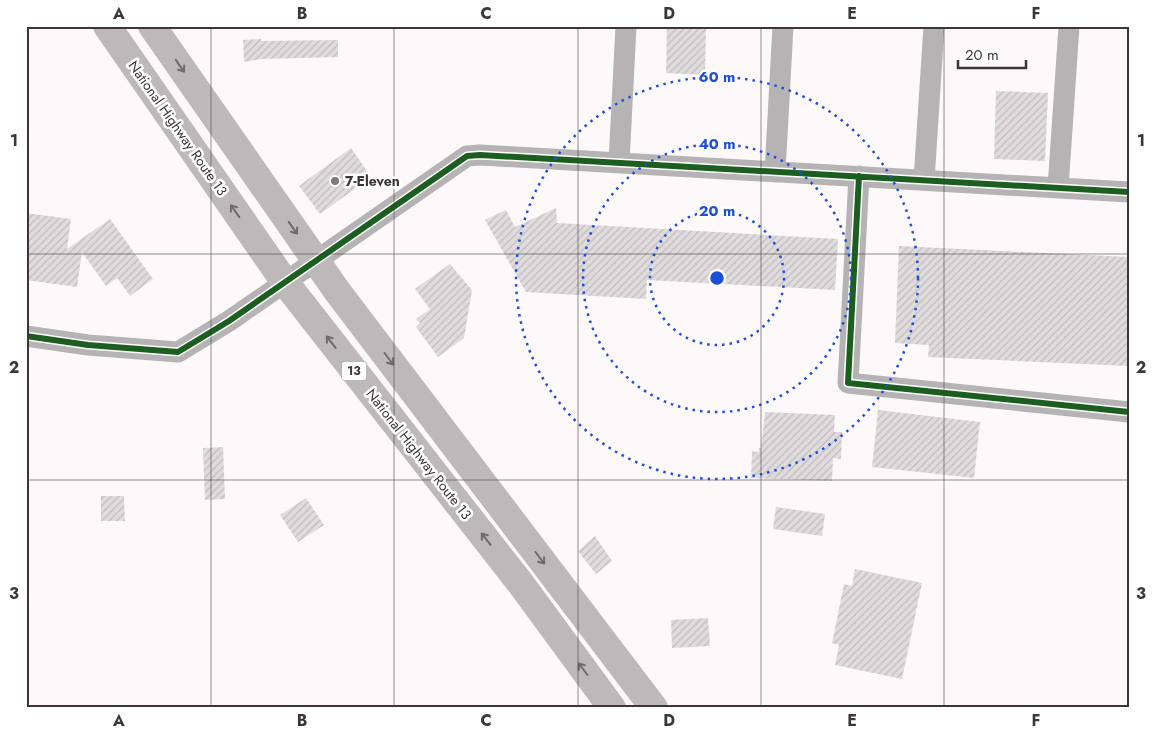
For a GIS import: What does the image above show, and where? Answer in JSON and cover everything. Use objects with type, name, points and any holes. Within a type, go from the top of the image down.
[{"type":"highway","name":"National Highway Route 13","points":[[107,26],[284,281],[521,584],[612,708]]},
{"type":"highway","name":"13","points":[[152,26],[316,262],[654,708]]},
{"type":"street","points":[[619,163],[626,26]]},
{"type":"street","points":[[775,172],[784,26]]},
{"type":"street","points":[[924,180],[934,26]]},
{"type":"street","points":[[1058,188],[1069,26]]},
{"type":"street","points":[[26,336],[88,345],[178,352],[229,321],[284,281],[316,262],[467,156],[480,155],[1129,192]]},
{"type":"street","points":[[859,176],[848,383],[1129,412]]},
{"type":"building","points":[[667,26],[706,26],[705,75],[666,73]]},
{"type":"building","points":[[261,39],[261,41],[338,40],[338,57],[262,59],[244,62],[243,40]]},
{"type":"building","points":[[996,91],[1048,93],[1045,161],[994,159]]},
{"type":"building","name":"7-Eleven","points":[[351,148],[371,177],[320,214],[299,186]]},
{"type":"building","points":[[556,208],[557,223],[838,239],[835,290],[647,280],[646,299],[526,292],[485,220],[506,210],[515,227]]},
{"type":"building","points":[[26,213],[71,219],[67,249],[110,219],[153,279],[130,296],[117,278],[106,286],[82,252],[77,287],[26,280]]},
{"type":"building","points":[[899,246],[1129,257],[1129,366],[928,357],[929,345],[895,343]]},
{"type":"building","points":[[450,264],[472,290],[464,338],[438,357],[416,327],[420,323],[416,319],[430,309],[415,289]]},
{"type":"building","points":[[878,410],[980,422],[974,478],[872,467]]},
{"type":"building","points":[[765,412],[835,415],[834,432],[842,432],[841,459],[833,458],[832,481],[751,478],[752,451],[759,452],[759,448],[761,448]]},
{"type":"building","points":[[223,447],[225,499],[205,500],[203,448]]},
{"type":"building","points":[[101,496],[124,496],[125,521],[101,521]]},
{"type":"building","points":[[306,498],[324,525],[298,542],[280,515]]},
{"type":"building","points":[[776,507],[825,514],[822,536],[773,529]]},
{"type":"building","points":[[595,536],[612,561],[596,574],[578,551]]},
{"type":"building","points":[[855,569],[922,583],[902,679],[835,665],[839,645],[832,643],[844,584],[852,586]]},
{"type":"building","points":[[708,618],[710,646],[672,648],[671,620]]},
{"type":"cycle path","points":[[26,336],[88,345],[178,352],[229,321],[467,156],[480,155],[1129,192]]},
{"type":"cycle path","points":[[859,176],[848,383],[1129,412]]},
{"type":"place","name":"7-Eleven","points":[[335,181]]}]
